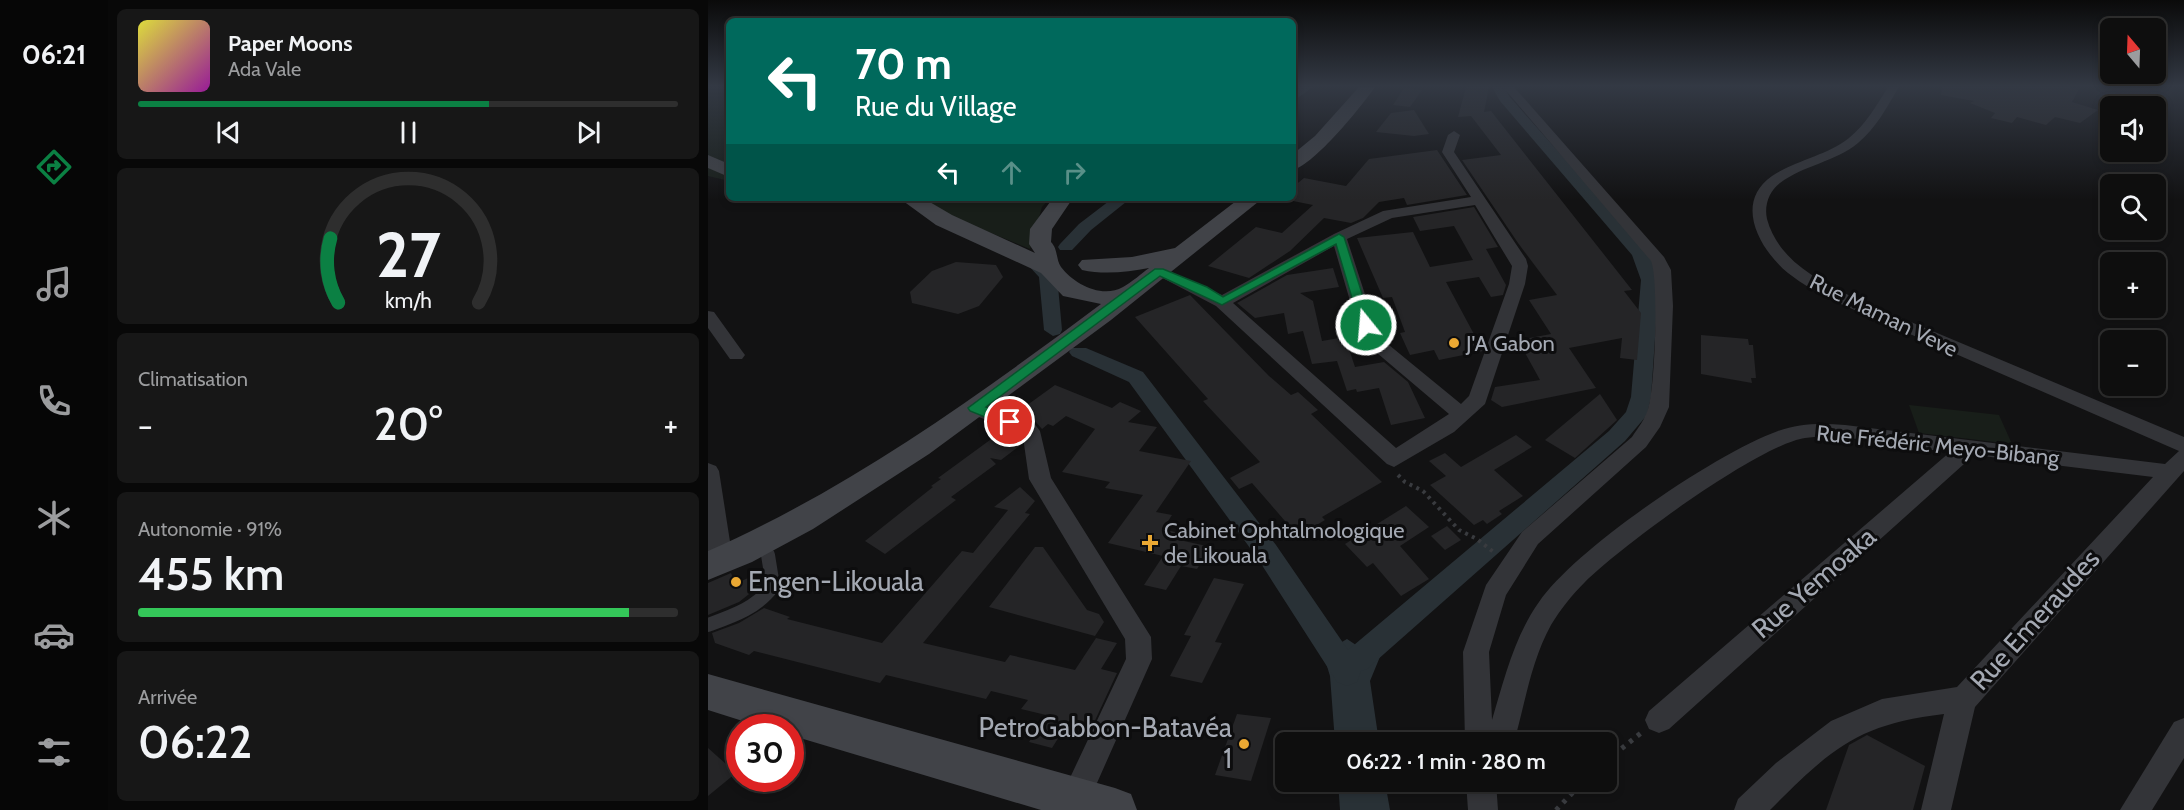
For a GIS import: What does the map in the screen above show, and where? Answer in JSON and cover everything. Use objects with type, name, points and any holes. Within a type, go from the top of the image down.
[{"type":"main road","points":[[1296,161],[1321,140],[1334,125]]},
{"type":"main road","points":[[708,161],[726,170]]},
{"type":"main road","points":[[914,201],[944,220],[1047,258],[1114,267],[1133,265],[1188,248]]},
{"type":"main road","points":[[1061,201],[1041,229],[1040,244],[1047,258],[1072,291],[1077,303],[1061,345]]},
{"type":"main road","points":[[714,563],[765,539],[869,479],[975,408],[1159,272],[1249,201]]},
{"type":"main road","points":[[1090,264],[1129,293]]},
{"type":"main road","points":[[1072,291],[1094,297],[1129,293]]},
{"type":"main road","points":[[708,692],[1095,804]]},
{"type":"street","points":[[1479,732],[1476,652],[1495,592],[1530,538],[1624,457],[1650,427],[1660,398],[1665,306],[1663,270],[1658,260],[1541,125]]},
{"type":"street","name":"Rue Maman Veve","points":[[1869,125],[1854,140],[1834,153],[1787,173],[1766,189],[1759,208],[1760,220],[1762,230],[1775,251],[1817,287],[2184,445]]},
{"type":"street","points":[[1159,272],[1203,290],[1222,302],[1394,459],[1431,439],[1462,415],[1478,399],[1517,284],[1520,266],[1448,152],[1454,135]]},
{"type":"street","points":[[1222,302],[1339,237],[1388,214],[1479,200]]},
{"type":"street","points":[[1339,237],[1366,325],[1373,337],[1383,349],[1462,415]]},
{"type":"street","points":[[708,316],[736,355]]},
{"type":"street","points":[[975,408],[1026,427],[1033,436],[1040,479],[1138,637],[1139,659],[1095,804]]},
{"type":"street","name":"Rue Frédéric Meyo-Bibang","points":[[1503,732],[1516,684],[1541,620],[1559,593],[1582,570],[1743,457],[1772,440],[1803,431],[2177,465]]},
{"type":"street","name":"Rue Yemoaka","points":[[1659,720],[1970,446]]},
{"type":"street","name":"Rue Emeraudes","points":[[1936,810],[1958,714],[1964,699],[2177,465]]},
{"type":"street","points":[[708,471],[714,563]]},
{"type":"street","points":[[1749,810],[1795,766],[1856,722],[1884,712],[1964,699]]},
{"type":"street","points":[[2134,810],[2184,732]]},
{"type":"lane","points":[[708,624],[735,616],[768,596],[773,586],[765,539]]},
{"type":"path","points":[[1394,459],[1397,474],[1405,482],[1423,491],[1459,530],[1477,539],[1491,551]]},
{"type":"path","points":[[1617,752],[1659,720]]},
{"type":"path","points":[[1556,810],[1573,792]]},
{"type":"shaded area","points":[[708,125],[726,125],[726,180],[708,176]]},
{"type":"shaded area","points":[[928,201],[1047,201],[1042,207],[1030,249],[954,218]]},
{"type":"shaded area","points":[[1909,405],[1999,415],[2012,444],[1919,433]]},
{"type":"shaded area","points":[[1370,635],[1384,647],[1370,681],[1378,732],[1334,732],[1330,676],[1323,653],[1347,639],[1356,645]]},
{"type":"shaded area","points":[[1339,792],[1387,792],[1390,810],[1340,810]]},
{"type":"building","points":[[1382,125],[1423,125],[1429,134],[1414,136],[1376,132]]},
{"type":"building","points":[[1478,125],[1502,125],[1632,290],[1624,291],[1641,313],[1637,360],[1620,358],[1622,338],[1569,348],[1596,388],[1502,407],[1491,400],[1495,387],[1540,380],[1518,340],[1551,334],[1529,300],[1557,295],[1518,243],[1462,160],[1501,155]]},
{"type":"building","points":[[1437,150],[1467,195],[1407,205],[1404,198],[1379,202],[1363,218],[1351,223],[1324,218],[1290,251],[1249,278],[1208,266],[1256,227],[1282,233],[1313,205],[1293,201],[1296,201],[1296,185],[1304,178],[1346,186],[1369,159]]},
{"type":"building","points":[[1474,207],[1498,247],[1486,249],[1506,285],[1503,295],[1491,297],[1479,277],[1446,282],[1483,351],[1439,360],[1434,350],[1410,355],[1400,333],[1405,332],[1392,297],[1383,298],[1357,238],[1413,232],[1430,267],[1473,260],[1454,226],[1420,231],[1413,217]]},
{"type":"building","points":[[956,262],[996,265],[1003,277],[979,306],[958,314],[912,303],[910,292],[932,271]]},
{"type":"building","points":[[1333,268],[1339,287],[1300,293],[1313,301],[1322,341],[1339,338],[1340,341],[1346,340],[1355,367],[1384,362],[1408,382],[1425,418],[1391,425],[1379,388],[1357,392],[1356,389],[1347,391],[1337,361],[1312,364],[1303,331],[1288,334],[1284,313],[1255,318],[1237,303],[1287,275]]},
{"type":"building","points":[[1190,295],[1269,376],[1291,395],[1298,392],[1318,410],[1311,414],[1382,482],[1322,517],[1325,520],[1298,536],[1252,483],[1239,489],[1230,478],[1260,462],[1203,401],[1208,399],[1135,317]]},
{"type":"building","points":[[1701,335],[1748,339],[1749,345],[1753,345],[1756,378],[1751,378],[1752,383],[1701,374]]},
{"type":"building","points":[[1055,385],[1112,408],[1120,402],[1141,411],[1128,422],[1157,427],[1139,451],[1191,461],[1156,512],[1172,515],[1163,529],[1179,533],[1175,539],[1211,547],[1197,569],[1181,566],[1166,590],[1144,585],[1163,556],[1108,543],[1143,495],[1105,488],[1110,482],[1062,472],[1095,429],[1066,416],[1053,426],[1048,424],[1042,429],[1035,421],[1023,416],[1026,414],[1019,411]]},
{"type":"building","points":[[1600,394],[1617,420],[1575,458],[1545,440]]},
{"type":"building","points":[[1005,429],[1018,434],[1022,444],[1001,460],[990,458],[996,464],[951,497],[956,500],[885,554],[865,541],[933,487],[931,486],[941,479],[938,478]]},
{"type":"building","points":[[1516,435],[1532,447],[1494,470],[1523,496],[1499,511],[1502,514],[1487,524],[1483,520],[1474,525],[1430,485],[1446,476],[1429,461],[1445,453],[1461,467]]},
{"type":"building","points":[[1020,487],[1035,501],[1025,513],[1030,514],[923,643],[1005,662],[1010,655],[1075,670],[1096,638],[1117,643],[1101,669],[1117,673],[1092,727],[1069,721],[1052,748],[1029,742],[1046,715],[1021,709],[1028,700],[991,691],[986,699],[886,675],[880,683],[754,651],[749,655],[715,643],[712,633],[739,623],[764,608],[790,617],[787,619],[882,643],[962,551],[973,553],[1008,510],[994,507]]},
{"type":"building","points":[[1406,506],[1429,527],[1400,546],[1429,579],[1401,596],[1373,563],[1367,567],[1345,544]]},
{"type":"building","points":[[1447,526],[1461,540],[1445,550],[1431,536]]},
{"type":"building","points":[[1035,547],[1043,547],[1087,610],[1099,614],[1104,622],[1095,636],[989,607]]},
{"type":"building","points":[[731,573],[735,584],[759,573],[763,583],[739,602],[708,615],[708,583]]},
{"type":"building","points":[[1214,578],[1244,584],[1215,642],[1222,643],[1202,683],[1170,676],[1191,636],[1184,635]]},
{"type":"building","points":[[1237,714],[1271,718],[1251,781],[1215,775]]},
{"type":"building","points":[[1867,735],[1925,766],[1913,810],[1826,810],[1849,745]]},
{"type":"building","points":[[708,748],[726,764],[726,781],[708,796]]},
{"type":"waterway","points":[[1357,660],[1617,436],[1636,415],[1641,397],[1650,280],[1647,267],[1639,253],[1527,125]]},
{"type":"waterway","points":[[1066,247],[1085,227],[1119,201]]},
{"type":"waterway","points":[[1036,265],[1048,275],[1053,330]]},
{"type":"waterway","points":[[1079,352],[1136,377],[1267,552],[1347,673]]},
{"type":"place","name":"J'A Gabon","points":[[1454,343]]},
{"type":"place","name":"Cabinet Ophtalmologique de Likouala","points":[[1150,543]]},
{"type":"place","name":"Engen-Likouala","points":[[736,582]]},
{"type":"place","name":"PetroGabbon-Batavéa 1","points":[[1244,744]]},
{"type":"route","points":[[1010,422],[975,408],[1159,272],[1203,290],[1222,302],[1339,237],[1366,325]]}]
